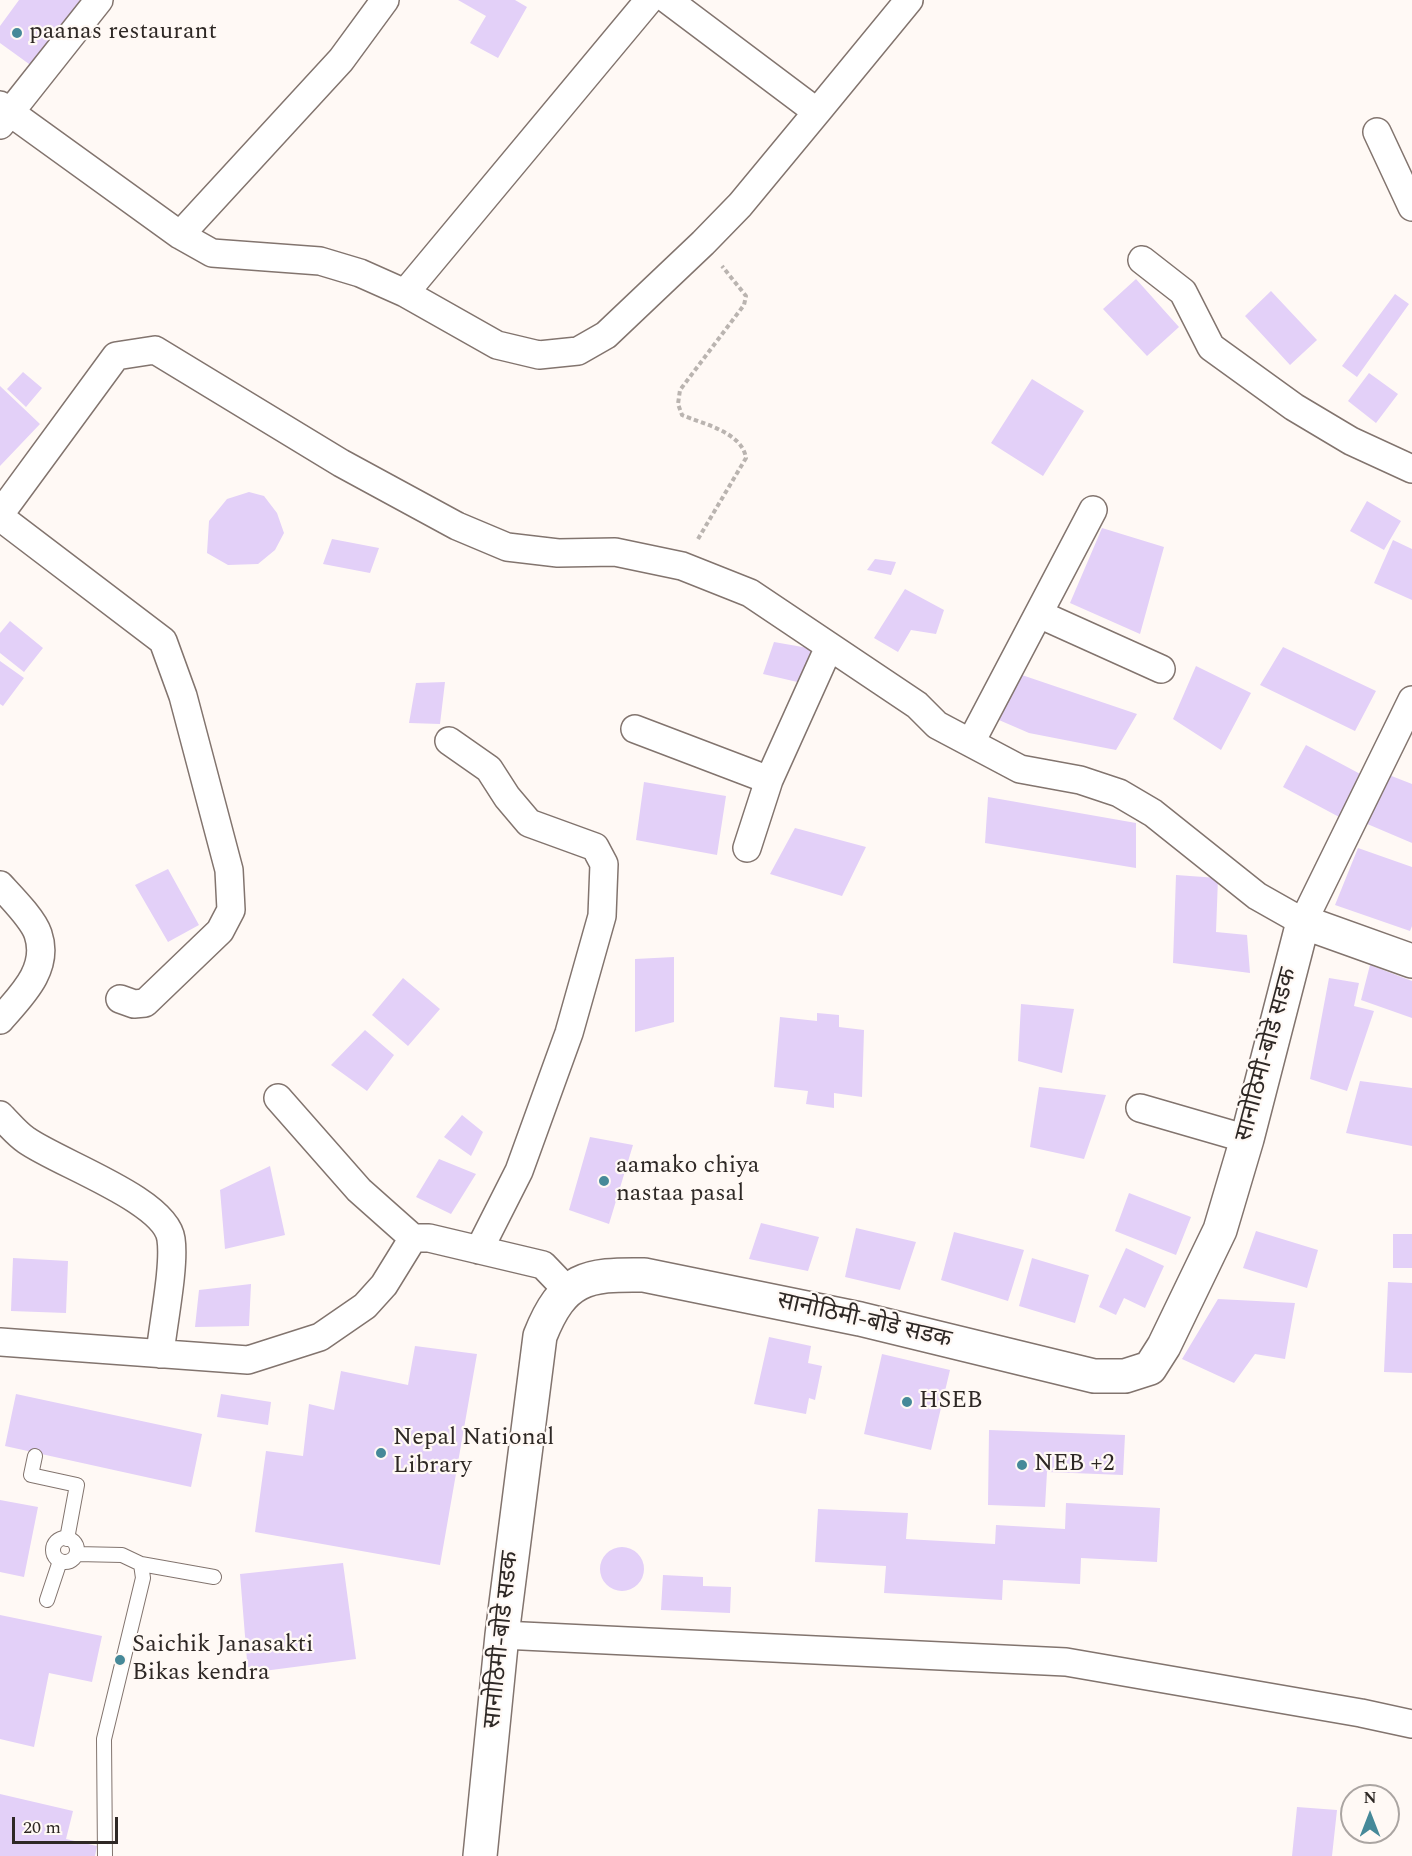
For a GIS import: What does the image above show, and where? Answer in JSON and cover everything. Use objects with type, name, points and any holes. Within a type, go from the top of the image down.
[{"type":"main road","points":[[1303,922],[1412,961]]},
{"type":"main road","name":"सानोठिमी-बोडे सडक","points":[[480,1856],[502,1635],[540,1336],[550,1310],[567,1290],[588,1278],[611,1274],[644,1275],[860,1319],[1094,1376],[1125,1376],[1150,1368],[1164,1346],[1220,1230],[1247,1139],[1303,922]]},
{"type":"street","points":[[99,0],[3,114],[180,236],[212,253],[320,261],[360,273],[405,293],[497,345],[539,355],[578,351],[606,335],[703,243],[740,205],[909,0]]},
{"type":"street","points":[[180,236],[341,60],[385,0]]},
{"type":"street","points":[[405,293],[649,0]]},
{"type":"street","points":[[668,0],[817,112]]},
{"type":"street","points":[[1377,132],[1412,207]]},
{"type":"street","points":[[1142,260],[1183,292],[1211,347],[1294,407],[1351,441],[1412,469]]},
{"type":"street","points":[[120,999],[134,1004],[145,1003],[220,931],[231,910],[229,870],[183,696],[163,641],[0,515],[116,356],[155,350],[341,463],[457,526],[507,548],[558,553],[615,552],[682,566],[750,593],[917,705],[937,724],[1020,769],[1080,780],[1119,793],[1153,813],[1257,896],[1303,922],[1412,700]]},
{"type":"street","points":[[971,742],[1093,510]]},
{"type":"street","points":[[1039,614],[1161,669]]},
{"type":"street","points":[[747,848],[769,780],[829,646]]},
{"type":"street","points":[[635,729],[769,780]]},
{"type":"street","points":[[449,741],[489,769],[507,797],[529,822],[595,847],[604,864],[602,916],[569,1033],[519,1171],[479,1250]]},
{"type":"street","points":[[0,885],[38,933],[41,957],[33,982],[0,1020]]},
{"type":"street","points":[[278,1098],[359,1190],[413,1238],[429,1238],[543,1265],[567,1290]]},
{"type":"street","points":[[1140,1107],[1247,1139]]},
{"type":"street","points":[[0,1115],[26,1140],[101,1180],[161,1217],[171,1238],[171,1255],[160,1354]]},
{"type":"street","points":[[0,1342],[248,1360],[320,1337],[364,1306],[384,1285],[413,1238]]},
{"type":"street","points":[[502,1635],[1066,1662],[1361,1713],[1412,1724]]},
{"type":"lane","points":[[35,1456],[32,1475],[77,1485],[67,1539]]},
{"type":"lane","points":[[67,1539],[76,1544],[77,1554],[72,1561],[60,1561],[47,1546],[67,1539]]},
{"type":"lane","points":[[77,1554],[122,1555],[141,1564],[214,1577]]},
{"type":"lane","points":[[47,1600],[60,1561]]},
{"type":"lane","points":[[105,1856],[104,1738],[143,1578],[141,1564]]},
{"type":"path","points":[[682,566],[746,458],[745,448],[736,439],[682,415],[678,404],[680,390],[744,305],[746,296],[703,243]]},
{"type":"building","points":[[19,0],[79,0],[83,3],[36,69],[0,43],[0,26]]},
{"type":"building","points":[[458,0],[515,0],[527,7],[498,58],[470,43],[486,16]]},
{"type":"building","points":[[1136,279],[1179,327],[1147,356],[1103,309]]},
{"type":"building","points":[[1271,291],[1317,340],[1290,365],[1245,316]]},
{"type":"building","points":[[1395,294],[1409,304],[1357,377],[1342,366]]},
{"type":"building","points":[[23,372],[42,388],[26,407],[7,389]]},
{"type":"building","points":[[1369,373],[1398,394],[1376,423],[1348,401]]},
{"type":"building","points":[[1032,379],[1084,411],[1043,476],[991,443]]},
{"type":"building","points":[[0,386],[40,424],[0,466]]},
{"type":"building","points":[[249,492],[264,496],[277,513],[284,533],[275,550],[258,564],[228,565],[207,553],[209,521],[227,499]]},
{"type":"building","points":[[1367,501],[1401,521],[1384,550],[1350,531]]},
{"type":"building","points":[[1102,528],[1164,547],[1140,634],[1070,603]]},
{"type":"building","points":[[332,539],[379,548],[370,573],[323,564]]},
{"type":"building","points":[[1393,540],[1412,549],[1412,600],[1374,583]]},
{"type":"building","points":[[875,559],[896,562],[891,575],[867,570]]},
{"type":"building","points":[[905,589],[944,610],[936,634],[911,630],[898,652],[874,638]]},
{"type":"building","points":[[10,621],[43,648],[24,672],[0,653],[0,633]]},
{"type":"building","points":[[774,642],[814,649],[806,684],[763,674]]},
{"type":"building","points":[[1283,647],[1376,691],[1355,731],[1260,685]]},
{"type":"building","points":[[0,661],[24,678],[3,706],[0,704]]},
{"type":"building","points":[[1196,666],[1251,693],[1221,750],[1173,719]]},
{"type":"building","points":[[1013,672],[1137,714],[1116,750],[1029,733],[992,717]]},
{"type":"building","points":[[445,682],[440,724],[409,723],[416,683]]},
{"type":"building","points":[[1306,745],[1364,776],[1341,818],[1283,787]]},
{"type":"building","points":[[1389,775],[1412,784],[1412,843],[1365,823]]},
{"type":"building","points":[[644,782],[726,796],[717,855],[636,840]]},
{"type":"building","points":[[988,797],[1136,823],[1136,868],[985,843]]},
{"type":"building","points":[[795,828],[866,847],[842,896],[770,874]]},
{"type":"building","points":[[1358,848],[1412,867],[1412,926],[1410,931],[1335,905]]},
{"type":"building","points":[[168,869],[199,925],[168,942],[135,885]]},
{"type":"building","points":[[1176,875],[1218,878],[1216,932],[1247,935],[1250,973],[1173,963]]},
{"type":"building","points":[[674,957],[674,1022],[635,1032],[635,959]]},
{"type":"building","points":[[1370,965],[1412,981],[1412,1018],[1361,1000]]},
{"type":"building","points":[[403,978],[440,1009],[408,1046],[372,1015]]},
{"type":"building","points":[[1329,978],[1359,983],[1354,1006],[1374,1011],[1347,1091],[1310,1079]]},
{"type":"building","points":[[1021,1004],[1074,1009],[1062,1073],[1018,1061]]},
{"type":"building","points":[[817,1013],[839,1015],[839,1027],[864,1030],[862,1097],[834,1093],[834,1108],[806,1104],[808,1091],[774,1087],[780,1017],[817,1021]]},
{"type":"building","points":[[365,1030],[394,1055],[367,1091],[331,1065]]},
{"type":"building","points":[[1360,1081],[1412,1088],[1412,1146],[1346,1133]]},
{"type":"building","points":[[1039,1087],[1106,1095],[1084,1159],[1030,1147]]},
{"type":"building","points":[[462,1115],[483,1132],[471,1156],[444,1137]]},
{"type":"building","points":[[590,1137],[633,1145],[609,1224],[569,1210]]},
{"type":"building","points":[[439,1159],[476,1174],[451,1214],[416,1197]]},
{"type":"building","points":[[270,1166],[285,1235],[225,1249],[220,1190]]},
{"type":"building","points":[[1129,1193],[1191,1217],[1176,1255],[1115,1231]]},
{"type":"building","points":[[761,1223],[819,1237],[808,1271],[749,1259]]},
{"type":"building","points":[[856,1228],[916,1242],[900,1290],[845,1277]]},
{"type":"building","points":[[1256,1231],[1318,1250],[1307,1288],[1243,1268]]},
{"type":"building","points":[[954,1232],[1024,1250],[1008,1301],[941,1280]]},
{"type":"building","points":[[1393,1234],[1412,1234],[1412,1268],[1393,1268]]},
{"type":"building","points":[[1126,1248],[1164,1266],[1145,1308],[1124,1298],[1116,1315],[1099,1307]]},
{"type":"building","points":[[13,1258],[68,1261],[66,1313],[11,1311]]},
{"type":"building","points":[[1032,1258],[1089,1275],[1075,1323],[1019,1306]]},
{"type":"building","points":[[1388,1282],[1412,1283],[1412,1373],[1384,1372]]},
{"type":"building","points":[[251,1284],[249,1326],[195,1327],[199,1290]]},
{"type":"building","points":[[1218,1299],[1295,1303],[1285,1359],[1255,1354],[1234,1383],[1182,1359]]},
{"type":"building","points":[[769,1337],[811,1346],[808,1363],[822,1366],[815,1400],[809,1398],[806,1414],[754,1404]]},
{"type":"building","name":"Nepal National Library","points":[[415,1346],[477,1354],[440,1565],[255,1532],[266,1451],[303,1456],[309,1404],[334,1410],[341,1371],[408,1385]]},
{"type":"building","name":"HSEB","points":[[882,1354],[950,1370],[931,1450],[864,1434]]},
{"type":"building","points":[[16,1394],[202,1434],[191,1487],[5,1446]]},
{"type":"building","points":[[221,1394],[271,1402],[268,1425],[217,1417]]},
{"type":"building","points":[[989,1430],[1125,1435],[1123,1475],[1047,1472],[1045,1507],[988,1505]]},
{"type":"building","points":[[0,1500],[38,1507],[24,1577],[0,1572]]},
{"type":"building","points":[[1066,1503],[1160,1508],[1157,1562],[1081,1558],[1080,1584],[1003,1580],[1002,1600],[884,1593],[886,1566],[815,1562],[818,1509],[908,1513],[906,1539],[995,1544],[996,1525],[1065,1529]]},
{"type":"building","points":[[622,1547],[637,1554],[644,1569],[637,1584],[622,1591],[607,1584],[600,1569],[607,1554]]},
{"type":"building","points":[[343,1563],[356,1659],[248,1673],[240,1574]]},
{"type":"building","points":[[663,1575],[703,1577],[703,1586],[731,1587],[730,1613],[661,1610]]},
{"type":"building","points":[[0,1615],[102,1636],[92,1682],[49,1673],[34,1747],[0,1739]]},
{"type":"building","points":[[0,1794],[73,1811],[66,1839],[97,1846],[95,1856],[0,1856]]},
{"type":"building","points":[[1297,1807],[1337,1810],[1332,1856],[1292,1856]]},
{"type":"place","name":"paanas restaurant","points":[[17,33]]},
{"type":"place","name":"aamako chiya nastaa pasal","points":[[604,1181]]},
{"type":"place","name":"HSEB","points":[[907,1402]]},
{"type":"place","name":"Nepal National Library","points":[[381,1453]]},
{"type":"place","name":"NEB +2","points":[[1022,1465]]},
{"type":"place","name":"Saichik Janasakti Bikas kendra","points":[[120,1660]]}]
